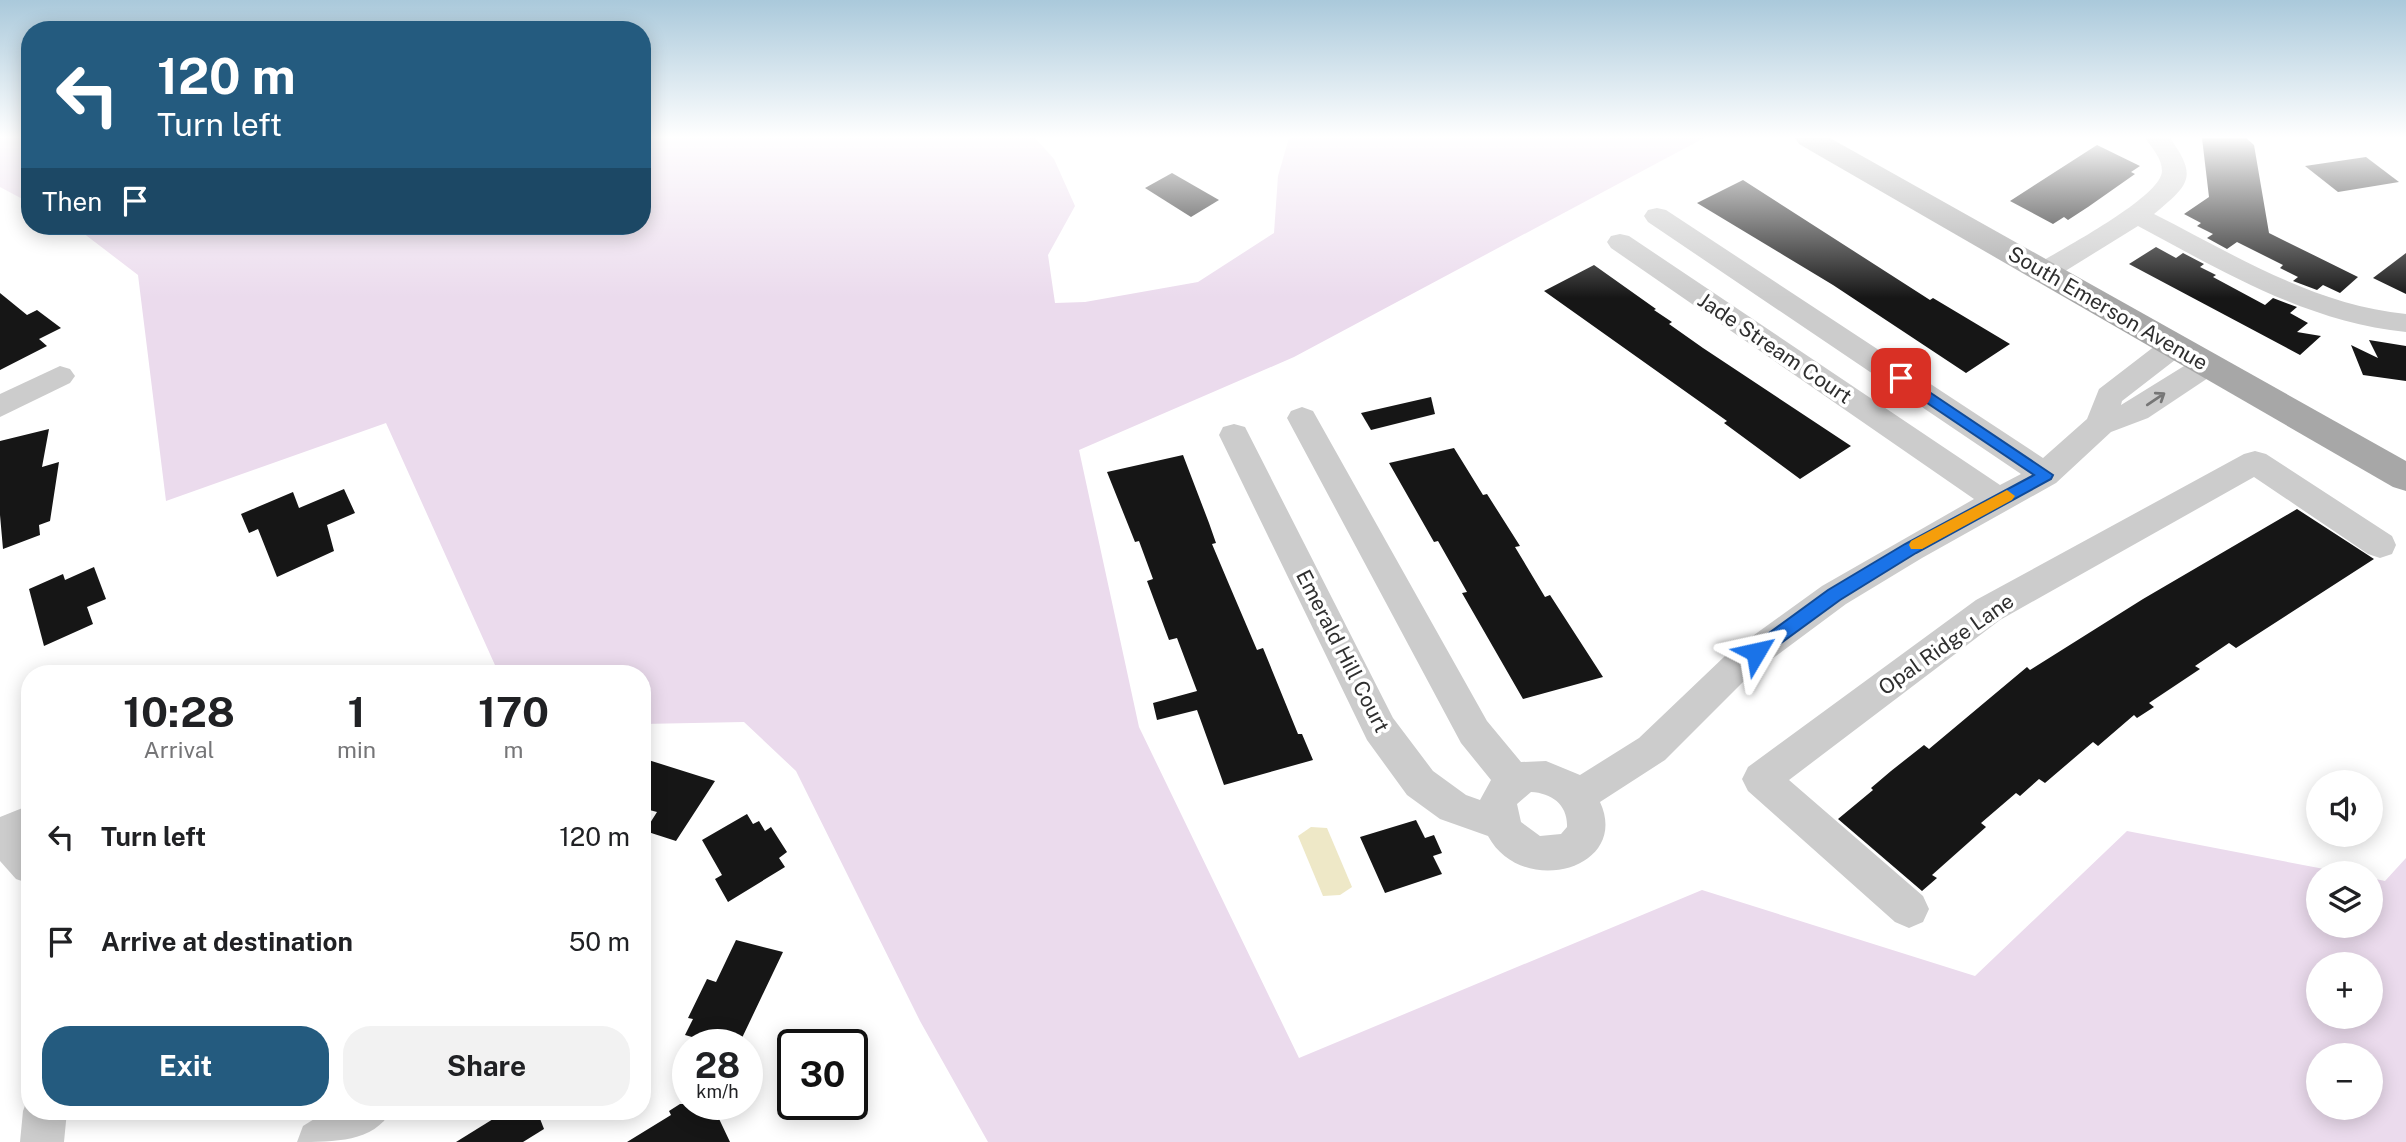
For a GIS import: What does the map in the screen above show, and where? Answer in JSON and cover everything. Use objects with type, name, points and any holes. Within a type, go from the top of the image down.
[{"type":"main road","name":"South Emerson Avenue","points":[[1902,191],[2406,478]]},
{"type":"street","points":[[2044,272],[2137,215],[2165,191]]},
{"type":"street","points":[[2137,215],[2311,302],[2355,316],[2406,323]]},
{"type":"street","points":[[1657,216],[2045,475]]},
{"type":"street","name":"Jade Stream Court","points":[[1620,242],[1999,500]]},
{"type":"street","points":[[2100,424],[2109,397],[2174,346]]},
{"type":"street","points":[[1578,796],[1652,749],[1737,666],[1834,595],[1910,549],[2045,475],[2100,424],[2137,411],[2207,365]]},
{"type":"street","points":[[0,407],[60,376]]},
{"type":"street","points":[[1303,418],[1474,732],[1514,781]]},
{"type":"street","name":"Emerald Hill Court","points":[[1234,435],[1380,729],[1420,783],[1453,807],[1481,818],[1499,820]]},
{"type":"street","name":"Opal Ridge Lane","points":[[1909,909],[1761,779],[1987,610],[2255,462],[2380,545]]},
{"type":"street","points":[[1527,776],[1547,777],[1568,786],[1578,796],[1588,821],[1586,833],[1579,843],[1556,855],[1534,852],[1514,842],[1499,820],[1499,797],[1514,781],[1527,776]]},
{"type":"street","points":[[10,831],[21,850]]},
{"type":"street","points":[[42,1142],[44,1120]]},
{"type":"street","points":[[319,1142],[354,1120]]},
{"type":"shaded area","points":[[8,191],[21,191],[21,198]]},
{"type":"shaded area","points":[[651,191],[1068,191],[1075,206],[1048,255],[1055,303],[1085,302],[1198,282],[1274,233],[1277,191],[1604,191],[1294,357],[1079,450],[1139,727],[1299,1058],[1702,890],[1975,976],[2127,831],[2306,865],[2306,938],[2383,938],[2383,881],[2406,858],[2406,1142],[988,1142],[920,1021],[796,771],[744,722],[651,724],[651,665],[495,665],[386,423],[166,501],[138,275],[86,235],[651,235]]},
{"type":"shaded area","points":[[1311,827],[1327,828],[1352,887],[1340,895],[1323,896],[1298,836]]},
{"type":"building","points":[[1150,191],[1204,191],[1219,200],[1191,217]]},
{"type":"building","points":[[1720,191],[1761,191],[1930,300],[1933,298],[2010,344],[1966,373],[1833,285],[1697,203]]},
{"type":"building","points":[[2025,191],[2110,191],[2068,220],[2064,217],[2053,224],[2010,201]]},
{"type":"building","points":[[2208,191],[2262,191],[2269,233],[2358,277],[2340,293],[2323,285],[2317,290],[2293,281],[2298,277],[2280,268],[2283,265],[2237,242],[2227,249],[2207,238],[2213,234],[2197,226],[2201,223],[2184,214],[2209,197]]},
{"type":"building","points":[[2156,247],[2176,258],[2183,253],[2204,264],[2200,267],[2216,275],[2213,277],[2265,305],[2273,298],[2297,307],[2290,313],[2308,323],[2297,332],[2321,336],[2300,355],[2129,264]]},
{"type":"building","points":[[2406,253],[2406,294],[2373,278]]},
{"type":"building","points":[[1594,265],[1656,309],[1654,310],[1672,322],[1669,324],[1703,348],[1851,446],[1800,479],[1724,423],[1727,421],[1544,291]]},
{"type":"building","points":[[0,293],[27,315],[37,310],[61,328],[39,339],[47,346],[0,370]]},
{"type":"building","points":[[2369,340],[2406,346],[2406,381],[2363,375],[2351,345],[2378,358]]},
{"type":"building","points":[[1431,397],[1435,414],[1371,430],[1361,413]]},
{"type":"building","points":[[49,429],[42,467],[59,462],[50,521],[39,525],[40,535],[3,549],[0,441]]},
{"type":"building","points":[[1454,448],[1483,495],[1487,494],[1520,546],[1515,547],[1545,597],[1550,595],[1603,677],[1523,699],[1462,593],[1467,592],[1438,541],[1434,542],[1389,463]]},
{"type":"building","points":[[1183,455],[1216,543],[1212,544],[1228,582],[1257,650],[1263,648],[1298,734],[1302,734],[1313,760],[1224,785],[1197,710],[1157,720],[1153,703],[1197,691],[1177,638],[1169,640],[1147,581],[1153,579],[1139,541],[1135,542],[1107,472]]},
{"type":"building","points":[[344,489],[355,513],[327,525],[334,551],[277,577],[258,529],[249,533],[241,514],[293,492],[299,508]]},
{"type":"building","points":[[2297,509],[2374,559],[2236,648],[2229,643],[2195,666],[2200,669],[2149,703],[2154,707],[2137,718],[2134,715],[2098,746],[2093,742],[2045,783],[2039,779],[2020,796],[2016,793],[1981,823],[1986,827],[1932,875],[1937,878],[1922,891],[1838,819],[1891,771],[1924,745],[1929,749],[2027,667],[2030,670],[2143,599]]},
{"type":"building","points":[[94,567],[106,599],[87,607],[93,624],[44,646],[29,589],[63,574],[65,580]]},
{"type":"building","points":[[651,761],[715,781],[676,841],[651,833],[651,822],[657,812],[651,810]]},
{"type":"building","points":[[747,814],[753,824],[759,821],[765,831],[771,827],[787,852],[779,858],[785,867],[728,902],[715,879],[722,875],[702,840]]},
{"type":"building","points":[[1416,820],[1425,838],[1434,835],[1442,853],[1433,856],[1442,874],[1385,893],[1360,837]]},
{"type":"building","points":[[736,940],[783,952],[746,1029],[688,1029],[693,1019],[688,1018],[707,979],[716,982]]},
{"type":"building","points":[[672,1109],[672,1120],[720,1120],[730,1142],[627,1142],[671,1115],[669,1111]]},
{"type":"building","points":[[491,1120],[540,1120],[544,1129],[523,1142],[456,1142]]},
{"type":"slow traffic","points":[[1917,545],[2007,496]]},
{"type":"route","points":[[1756,652],[1834,595],[1910,549],[2045,475],[1901,378]]}]
